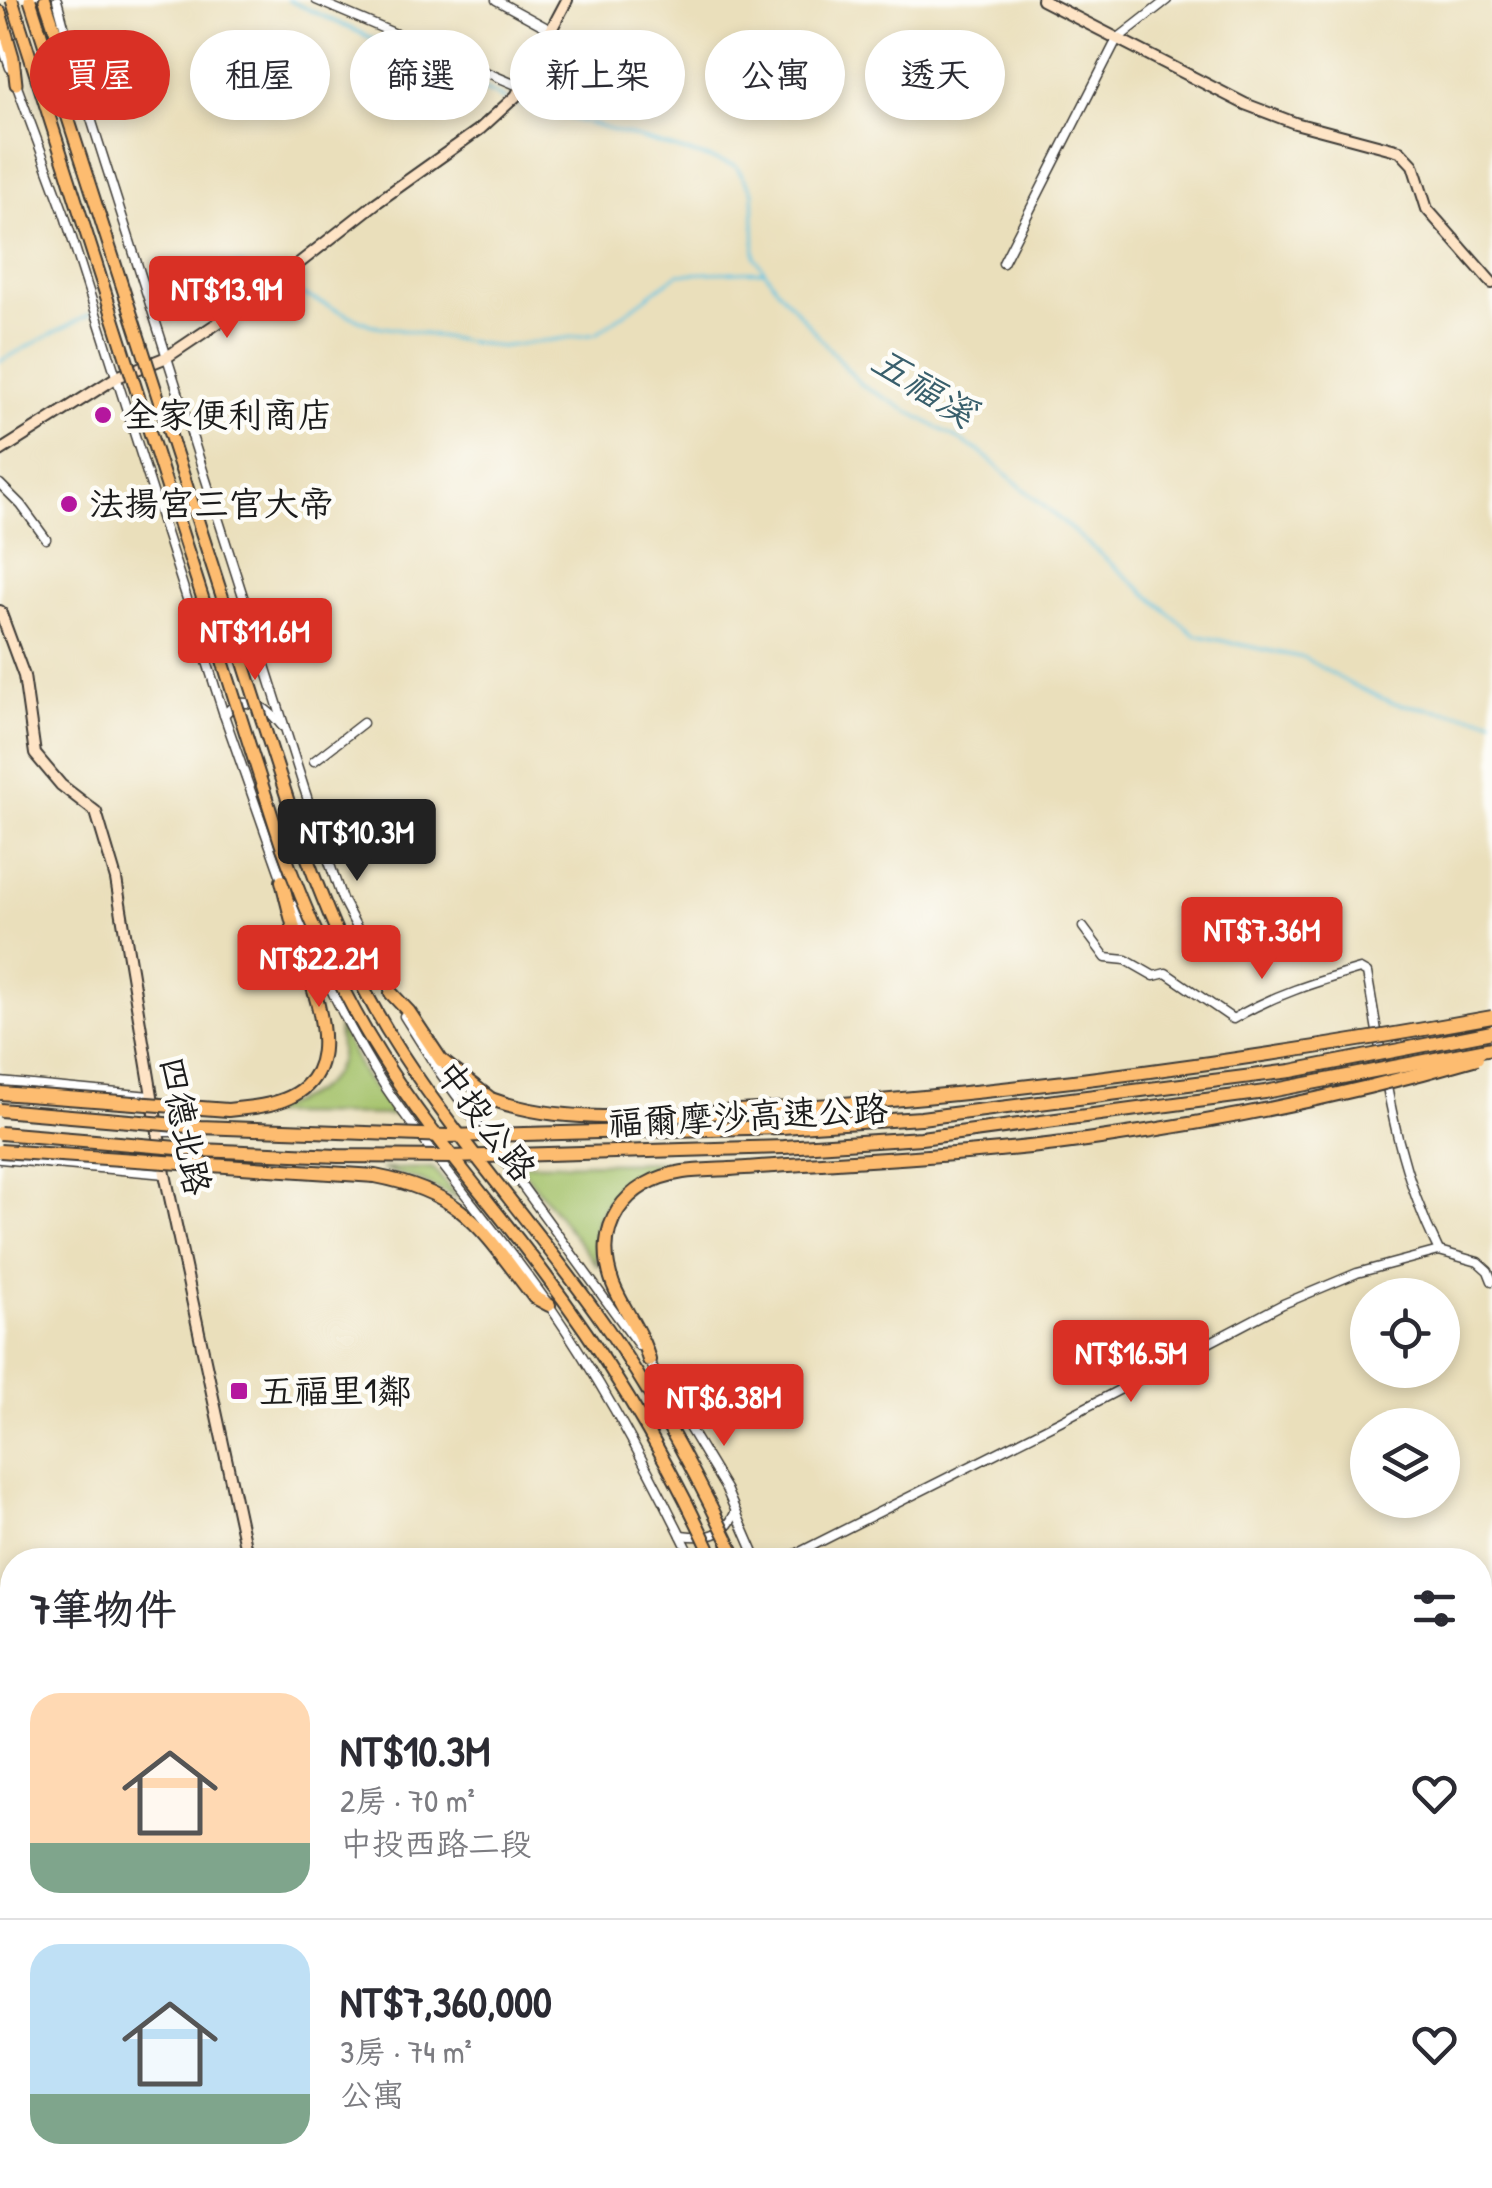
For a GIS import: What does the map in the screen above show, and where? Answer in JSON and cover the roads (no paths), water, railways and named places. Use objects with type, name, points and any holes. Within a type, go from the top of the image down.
[{"type":"highway","points":[[0,1093],[228,1110],[276,1104],[301,1092],[321,1065],[324,1019],[282,881]]},
{"type":"highway","points":[[391,993],[409,1012],[441,1060],[492,1099],[524,1111],[585,1116],[936,1098],[1241,1058],[1492,1018]]},
{"type":"highway","name":"福爾摩沙高速公路","points":[[0,1110],[200,1126],[448,1136],[782,1128],[921,1118],[1290,1071],[1492,1032]]},
{"type":"highway","points":[[649,1360],[643,1337],[619,1298],[605,1247],[613,1218],[632,1193],[656,1179],[681,1172],[920,1156],[1104,1138],[1324,1096],[1492,1051]]},
{"type":"highway","name":"福爾摩沙高速公路","points":[[0,1132],[201,1150],[338,1156],[470,1157],[784,1147],[922,1138],[1264,1092],[1492,1051]]},
{"type":"highway","points":[[0,1151],[375,1176],[407,1182],[438,1195],[472,1218],[534,1297],[549,1305]]},
{"type":"main road","name":"中投公路","points":[[12,0],[276,827],[311,922],[358,1017],[389,1069],[542,1270],[632,1403],[675,1478],[708,1548]]},
{"type":"main road","name":"中投公路","points":[[30,0],[295,823],[339,941],[401,1053],[633,1367],[698,1478],[731,1548]]},
{"type":"main road","points":[[45,0],[55,30]]},
{"type":"main road","points":[[0,12],[16,84]]},
{"type":"street","points":[[57,0],[65,30]]},
{"type":"street","points":[[315,0],[510,88]]},
{"type":"street","points":[[496,0],[551,30],[567,0]]},
{"type":"street","points":[[1042,0],[1245,104],[1295,123],[1400,151],[1413,165],[1427,209],[1492,283]]},
{"type":"street","points":[[1002,263],[1117,39],[1167,0]]},
{"type":"street","points":[[0,39],[64,213],[224,715],[282,881],[331,992],[388,1090],[549,1305],[600,1383],[687,1548]]},
{"type":"street","points":[[0,452],[117,377],[167,357],[264,292],[480,129],[510,100]]},
{"type":"street","points":[[91,120],[342,899],[391,993],[440,1073],[649,1360],[726,1489],[752,1548]]},
{"type":"street","points":[[0,484],[46,539]]},
{"type":"street","name":"四德北路","points":[[0,612],[24,676],[35,754],[61,785],[96,812],[116,878],[165,1174],[245,1548]]},
{"type":"street","points":[[224,715],[236,703],[252,701],[270,711],[285,730]]},
{"type":"street","points":[[314,761],[363,723]]},
{"type":"street","points":[[1082,928],[1106,958],[1126,960],[1154,976],[1166,973],[1233,1018],[1278,996],[1363,970],[1367,973],[1388,1108],[1412,1188],[1440,1251]]},
{"type":"street","points":[[0,1082],[150,1096]]},
{"type":"street","points":[[157,1132],[175,1132]]},
{"type":"street","points":[[0,1159],[165,1174]]},
{"type":"street","points":[[808,1548],[1044,1430],[1282,1304],[1357,1273],[1440,1251],[1478,1262],[1492,1282]]},
{"type":"street","points":[[681,1535],[716,1535],[726,1529],[735,1512]]},
{"type":"waterway","name":"五福溪","points":[[288,0],[505,99]]},
{"type":"waterway","name":"五福溪","points":[[576,120],[736,166],[753,192],[755,257],[775,286],[860,384],[979,451],[1195,635],[1304,658],[1393,703],[1492,719]]},
{"type":"waterway","points":[[148,284],[181,267],[242,265],[272,280]]},
{"type":"waterway","points":[[279,284],[371,325],[500,347],[596,334],[678,274],[764,271]]},
{"type":"waterway","points":[[0,361],[92,313]]},
{"type":"place","name":"全家便利商店","points":[[103,415]]},
{"type":"place","name":"法揚宮三官大帝","points":[[69,504]]},
{"type":"place","name":"五福里1鄰","points":[[239,1391]]}]
